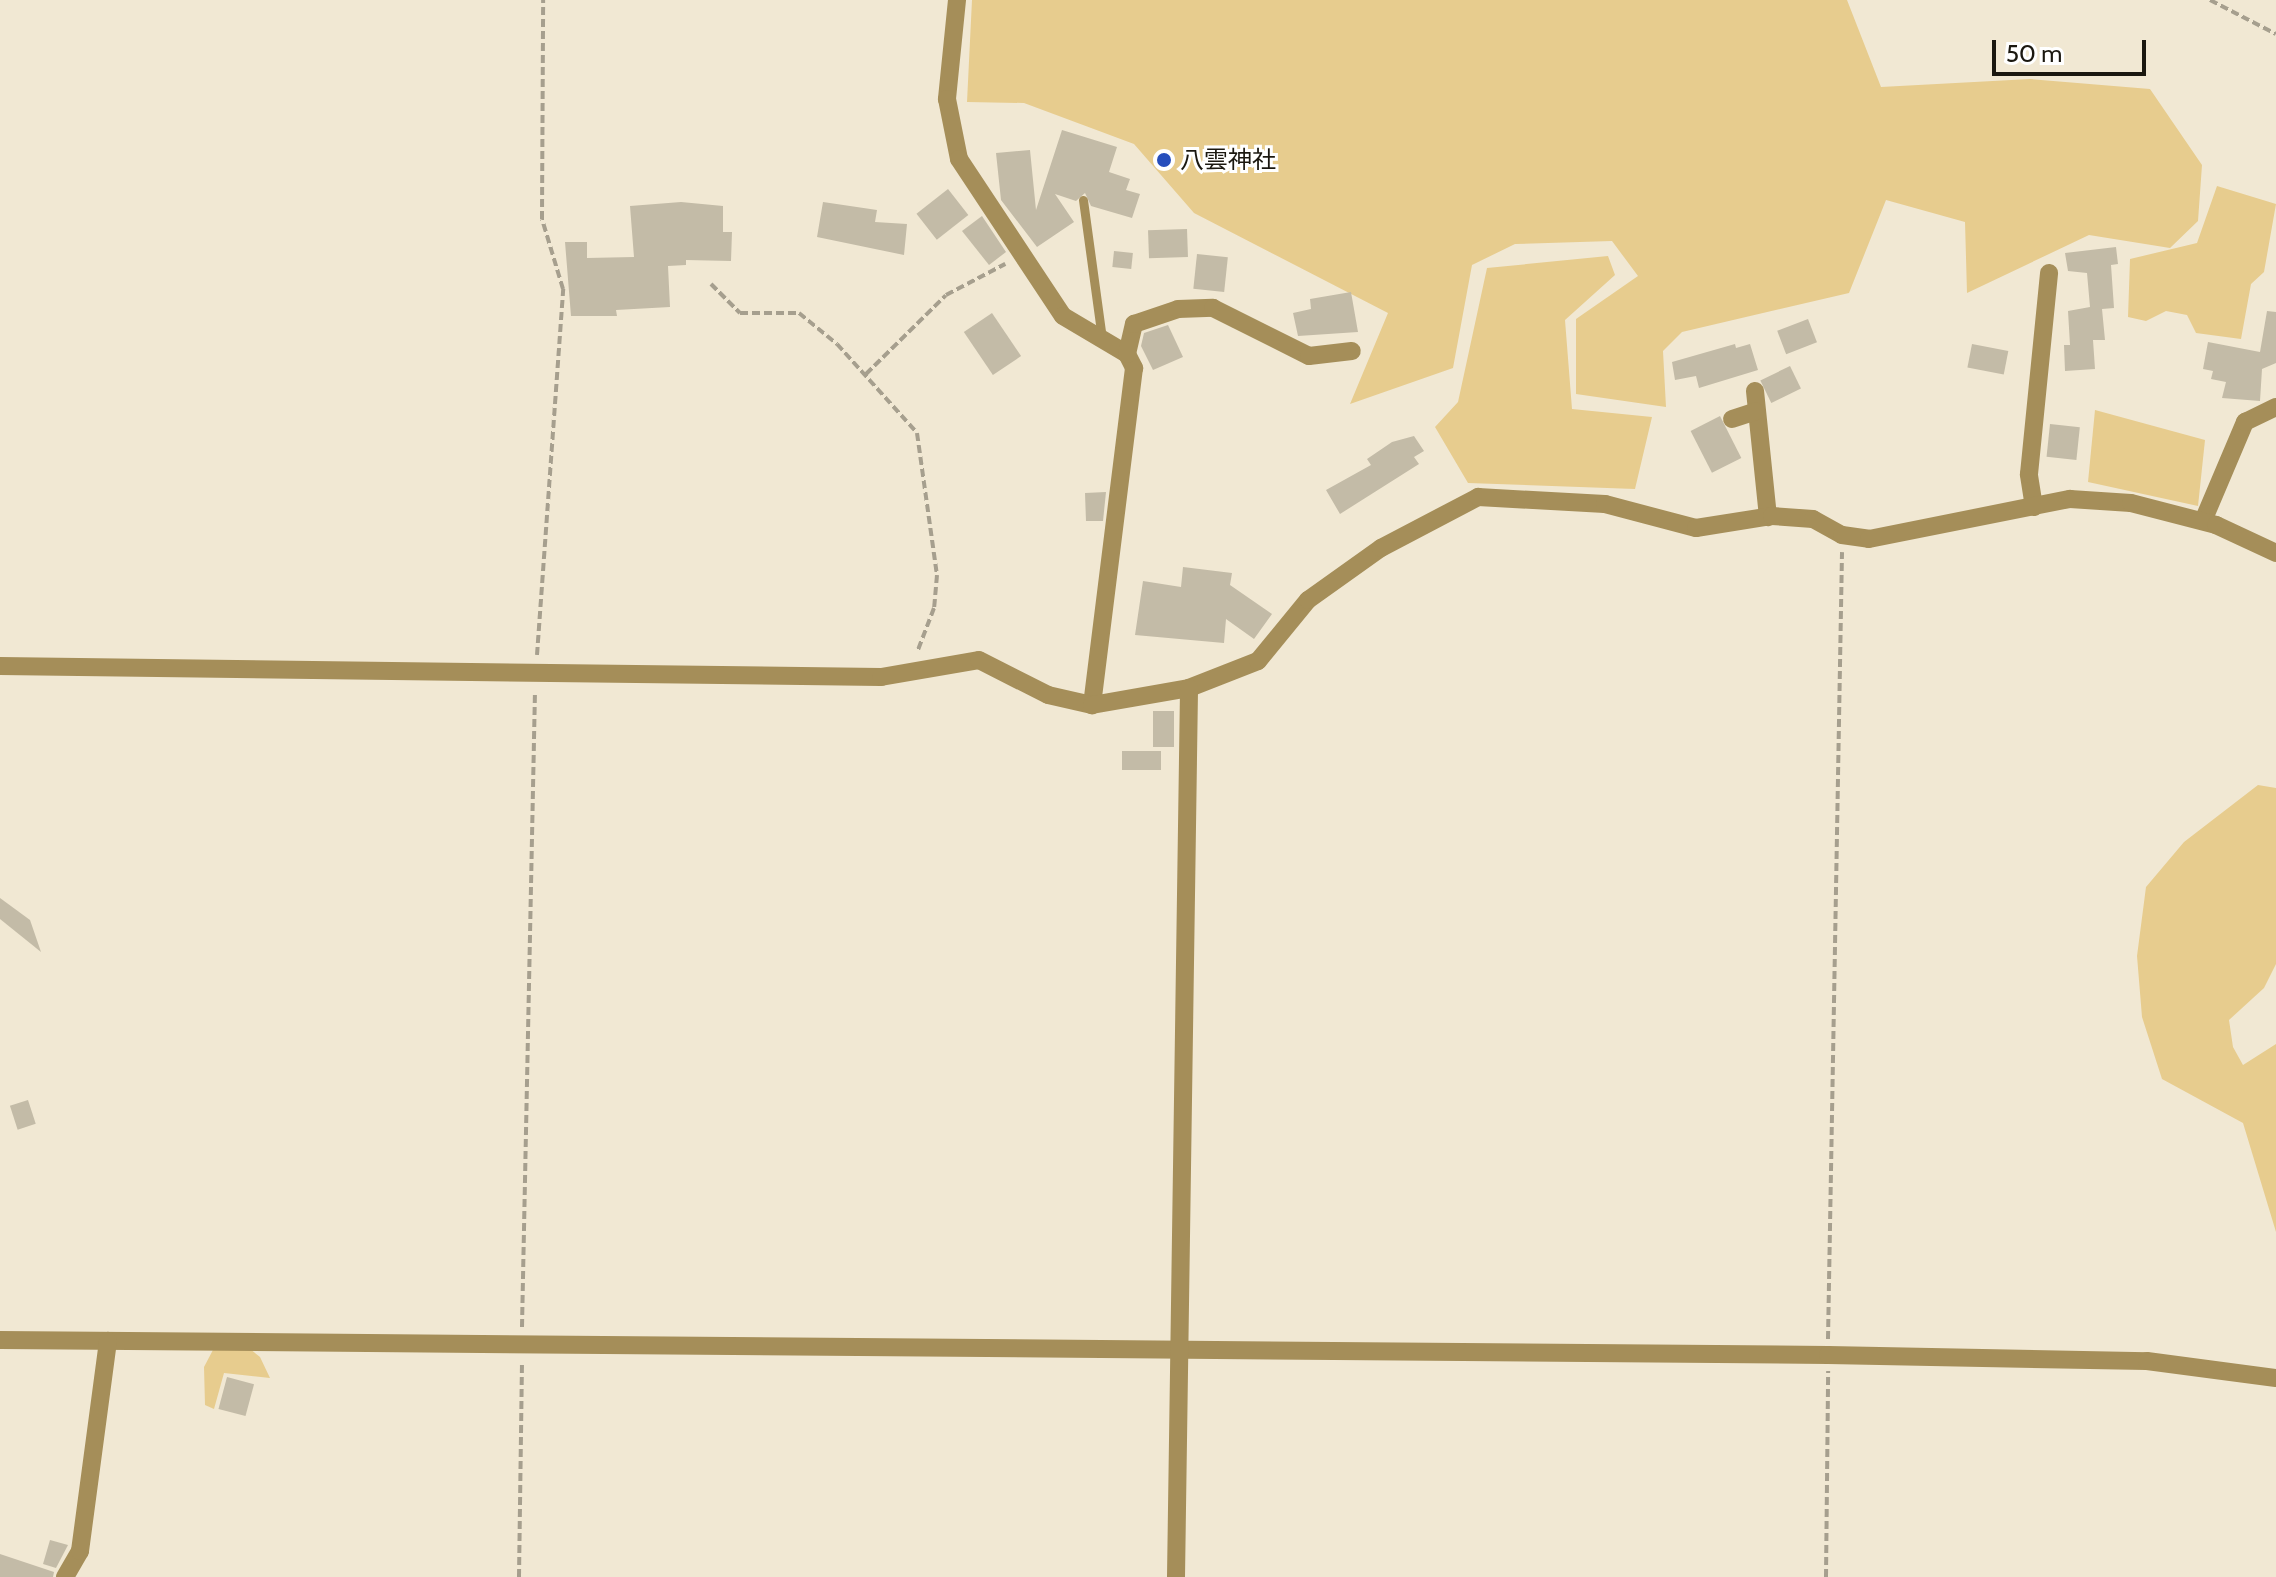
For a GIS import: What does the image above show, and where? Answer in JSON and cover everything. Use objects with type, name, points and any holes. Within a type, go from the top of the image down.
[{"type":"street","points":[[957,7],[947,99],[959,159],[1063,316],[1127,354],[1134,368],[1092,705]]},
{"type":"street","points":[[2034,507],[2029,474],[2049,273]]},
{"type":"street","points":[[1127,354],[1134,324],[1178,309],[1213,308],[1309,356],[1352,351]]},
{"type":"street","points":[[1755,391],[1768,517]]},
{"type":"street","points":[[2203,521],[2245,422],[2276,407]]},
{"type":"street","points":[[1732,419],[1756,411]]},
{"type":"street","points":[[0,666],[881,677],[979,660],[1048,695],[1092,705],[1189,688],[1258,661],[1308,600],[1381,548],[1478,497],[1605,504],[1696,528],[1768,517],[1813,519],[1842,535],[1869,539],[2070,499],[2131,503],[2203,521],[2276,553]]},
{"type":"street","points":[[1176,1577],[1189,688]]},
{"type":"street","points":[[0,1340],[1180,1346],[1828,1355],[2147,1361],[2276,1378]]},
{"type":"street","points":[[65,1577],[80,1551],[108,1341]]},
{"type":"lane","points":[[957,7],[971,0]]},
{"type":"lane","points":[[1083,200],[1102,339]]},
{"type":"path","points":[[519,1577],[536,673],[563,289],[542,219],[543,0]]},
{"type":"path","points":[[2210,0],[2276,34]]},
{"type":"path","points":[[866,375],[946,295],[1022,256]]},
{"type":"path","points":[[711,284],[740,313],[799,313],[866,375],[917,433],[937,575],[934,608],[920,647],[902,672]]},
{"type":"path","points":[[1826,1577],[1842,535]]},
{"type":"shaded area","points":[[972,0],[1847,0],[1881,87],[2030,79],[2150,89],[2202,165],[2198,221],[2170,248],[2089,235],[1967,293],[1965,222],[1886,200],[1849,293],[1682,332],[1663,351],[1666,407],[1576,394],[1576,319],[1638,276],[1612,241],[1515,244],[1472,265],[1453,368],[1350,404],[1388,313],[1194,213],[1134,144],[1024,103],[967,102]]},
{"type":"shaded area","points":[[2217,186],[2276,204],[2264,272],[2251,284],[2241,339],[2196,333],[2187,315],[2166,311],[2146,321],[2128,317],[2130,259],[2197,243]]},
{"type":"shaded area","points":[[1608,256],[1615,275],[1565,320],[1572,409],[1652,417],[1635,489],[1468,483],[1435,427],[1458,402],[1487,268]]},
{"type":"shaded area","points":[[2095,410],[2205,440],[2198,506],[2088,482]]},
{"type":"shaded area","points":[[2258,785],[2276,788],[2276,964],[2264,988],[2229,1020],[2233,1047],[2243,1065],[2276,1044],[2276,1232],[2243,1123],[2162,1079],[2142,1017],[2137,956],[2146,887],[2184,842]]},
{"type":"shaded area","points":[[214,1348],[250,1349],[260,1357],[270,1378],[224,1373],[214,1409],[205,1405],[204,1367]]},
{"type":"building","points":[[1062,130],[1117,147],[1109,172],[1130,179],[1126,190],[1140,194],[1132,218],[1091,206],[1085,193],[1076,201],[1055,194],[1074,222],[1037,247],[1001,200],[996,153],[1030,150],[1036,210]]},
{"type":"building","points":[[948,189],[968,215],[937,240],[916,214]]},
{"type":"building","points":[[681,202],[723,206],[723,232],[732,232],[731,261],[686,260],[686,265],[668,266],[670,307],[616,310],[617,316],[571,316],[565,242],[587,242],[587,258],[634,257],[630,206]]},
{"type":"building","points":[[823,202],[877,210],[875,222],[907,224],[904,255],[817,237]]},
{"type":"building","points":[[982,216],[1006,252],[989,265],[962,231]]},
{"type":"building","points":[[1187,229],[1188,257],[1149,258],[1148,230]]},
{"type":"building","points":[[2116,247],[2118,264],[2111,265],[2114,308],[2102,309],[2105,340],[2093,340],[2095,369],[2065,371],[2064,345],[2070,345],[2068,311],[2090,307],[2087,273],[2068,271],[2065,253]]},
{"type":"building","points":[[1114,251],[1133,253],[1131,269],[1112,267]]},
{"type":"building","points":[[1197,254],[1228,257],[1224,292],[1193,289]]},
{"type":"building","points":[[1351,292],[1358,332],[1298,336],[1293,313],[1311,309],[1310,299]]},
{"type":"building","points":[[2267,311],[2276,312],[2276,363],[2262,369],[2260,401],[2222,398],[2226,382],[2211,379],[2213,371],[2203,369],[2208,342],[2260,352]]},
{"type":"building","points":[[992,313],[1021,356],[993,375],[964,332]]},
{"type":"building","points":[[1808,319],[1817,342],[1786,354],[1777,331]]},
{"type":"building","points":[[1168,325],[1183,357],[1153,370],[1141,346],[1144,333]]},
{"type":"building","points":[[1735,344],[1736,348],[1750,344],[1758,370],[1699,388],[1696,376],[1675,380],[1672,362]]},
{"type":"building","points":[[1972,344],[2008,351],[2004,375],[1967,368]]},
{"type":"building","points":[[1790,366],[1801,388],[1771,403],[1760,380]]},
{"type":"building","points":[[1720,416],[1741,458],[1712,473],[1691,431]]},
{"type":"building","points":[[2050,424],[2080,427],[2076,460],[2047,457]]},
{"type":"building","points":[[1414,436],[1424,451],[1414,457],[1419,464],[1340,514],[1326,490],[1371,465],[1367,459],[1392,442]]},
{"type":"building","points":[[1106,492],[1103,521],[1086,521],[1085,493]]},
{"type":"building","points":[[1183,567],[1232,573],[1230,585],[1272,614],[1254,639],[1226,619],[1224,643],[1135,635],[1143,581],[1181,587]]},
{"type":"building","points":[[1153,711],[1174,711],[1174,747],[1153,747]]},
{"type":"building","points":[[1122,751],[1161,751],[1161,770],[1122,770]]},
{"type":"building","points":[[0,898],[30,920],[41,952],[0,919]]},
{"type":"building","points":[[28,1100],[36,1124],[18,1130],[10,1106]]},
{"type":"building","points":[[227,1377],[254,1384],[246,1416],[218,1409]]},
{"type":"building","points":[[50,1540],[68,1545],[56,1568],[43,1564]]},
{"type":"building","points":[[0,1554],[54,1572],[53,1577],[0,1577]]},
{"type":"place","name":"八雲神社","points":[[1164,160]]}]
